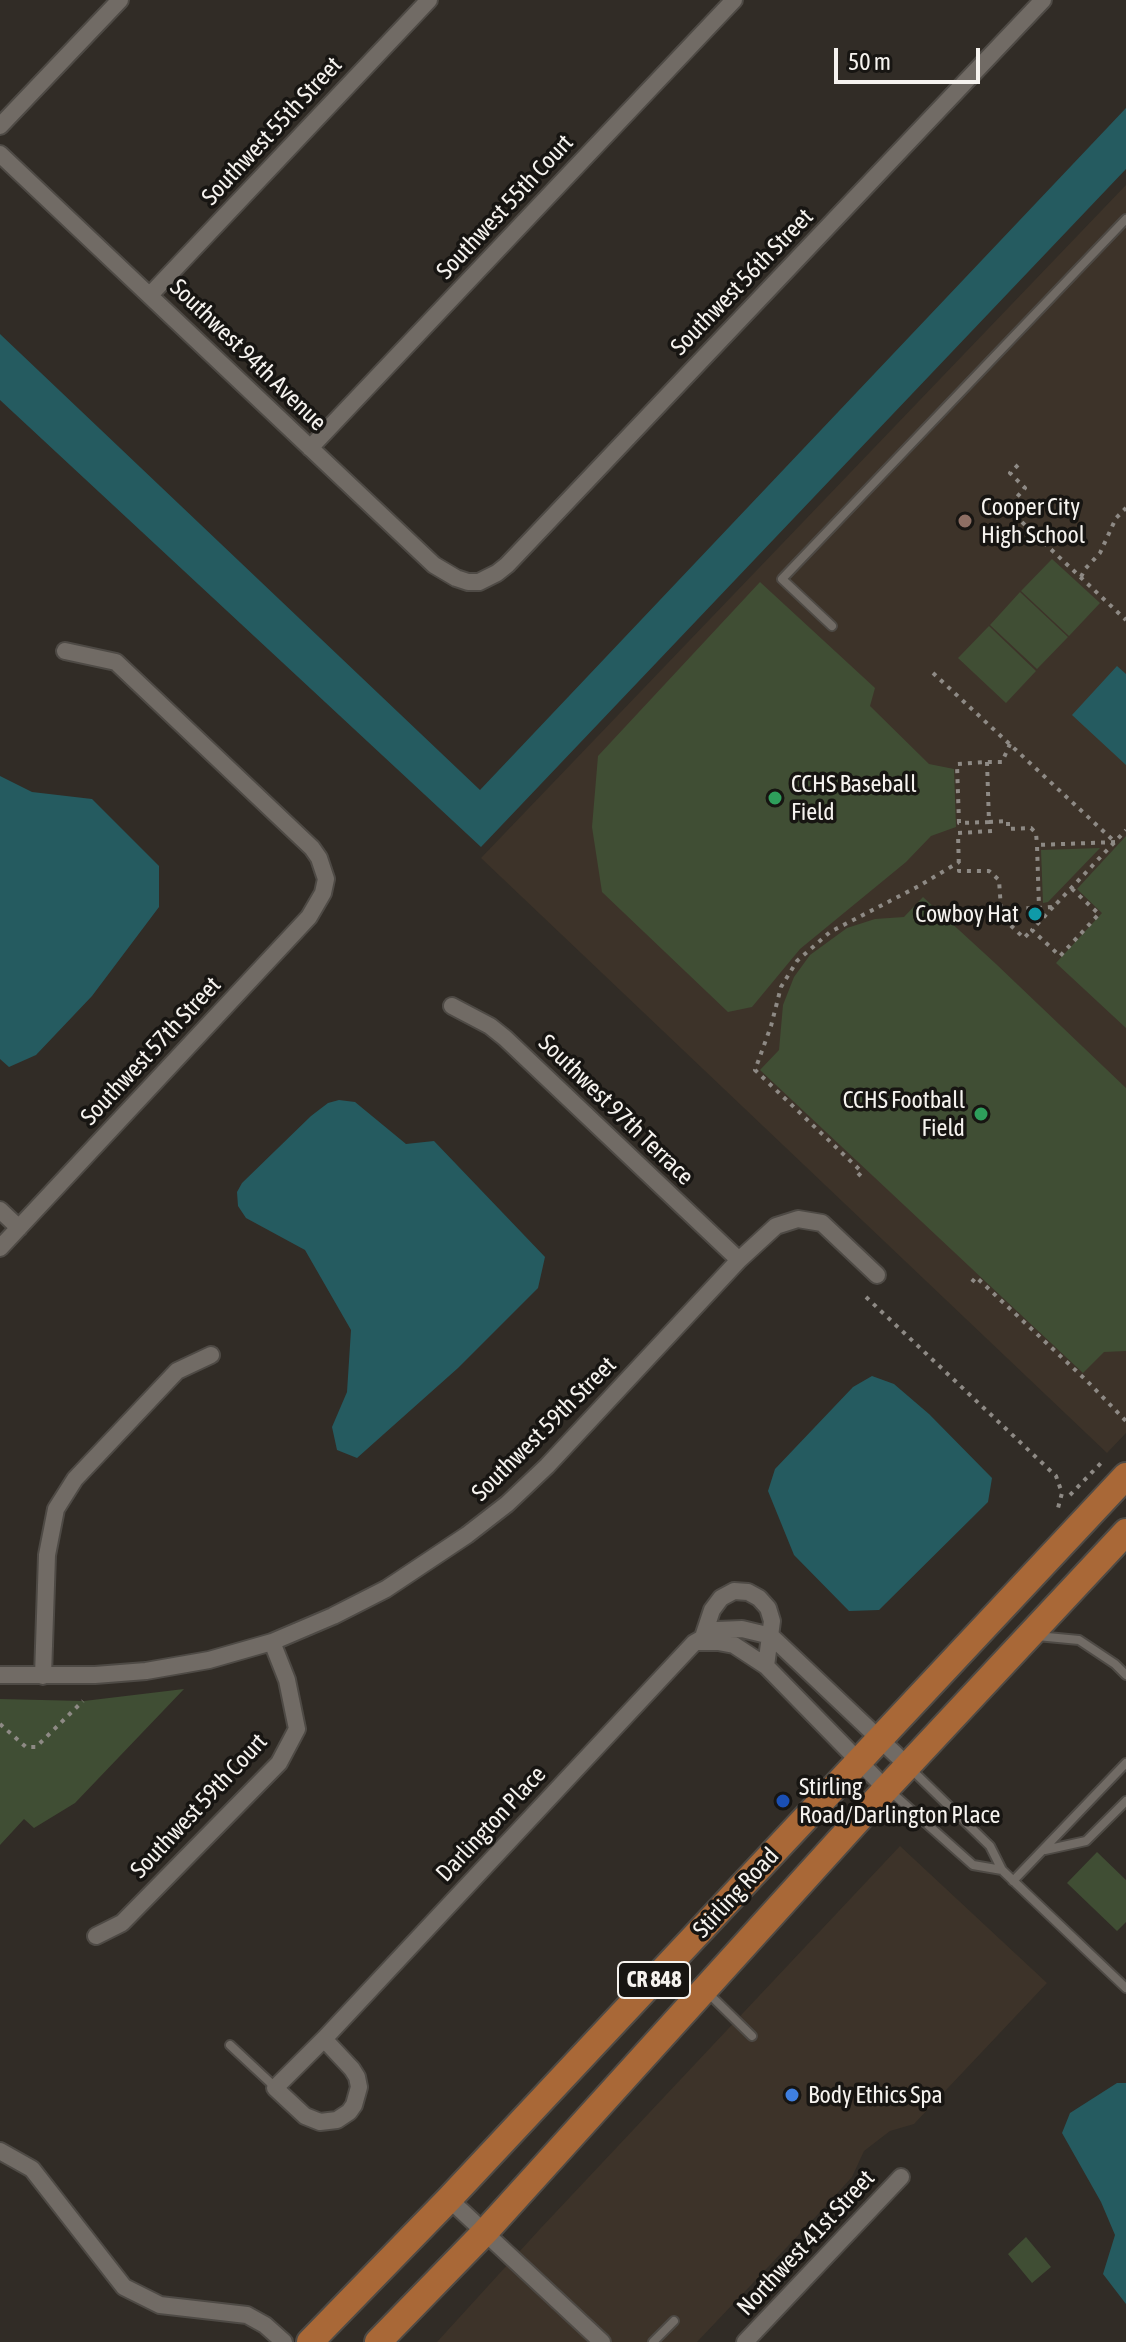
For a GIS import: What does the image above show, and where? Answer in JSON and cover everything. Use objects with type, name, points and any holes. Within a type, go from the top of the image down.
[{"type":"main road","name":"Stirling Road","points":[[310,2342],[1122,1487]]},
{"type":"main road","name":"Stirling Road","points":[[378,2342],[485,2232],[886,1789],[1126,1532]]},
{"type":"street","points":[[0,126],[120,0]]},
{"type":"street","name":"Southwest 55th Street","points":[[150,295],[429,0]]},
{"type":"street","name":"Southwest 55th Court","points":[[310,448],[734,0]]},
{"type":"street","name":"Southwest 56th Street","points":[[468,582],[488,578],[507,565],[1043,0]]},
{"type":"street","name":"Southwest 94th Avenue","points":[[0,154],[434,565],[468,582]]},
{"type":"street","name":"Southwest 57th Street","points":[[0,1248],[309,917],[323,893],[326,879],[312,848],[116,662],[65,651]]},
{"type":"street","name":"Southwest 97th Terrace","points":[[452,1006],[490,1026],[505,1038],[739,1260]]},
{"type":"street","points":[[0,1210],[19,1228]]},
{"type":"street","name":"Southwest 59th Street","points":[[0,1675],[146,1671],[209,1660],[272,1642],[386,1589],[447,1550],[507,1504],[547,1466],[739,1260],[776,1226],[786,1221],[810,1220],[831,1229],[877,1275]]},
{"type":"street","points":[[43,1676],[47,1555],[56,1509],[75,1479],[177,1371],[211,1355]]},
{"type":"street","name":"Darlington Place","points":[[275,2088],[698,1640],[721,1598],[734,1591],[748,1592],[759,1598],[768,1608],[772,1621],[771,1636]]},
{"type":"street","points":[[698,1640],[729,1627],[771,1636],[908,1766]]},
{"type":"street","points":[[766,1666],[771,1636]]},
{"type":"street","points":[[698,1640],[734,1645],[766,1666],[886,1789]]},
{"type":"street","name":"Southwest 59th Court","points":[[96,1936],[122,1923],[279,1763],[297,1729],[287,1680],[272,1642]]},
{"type":"street","points":[[807,1708],[808,1678],[812,1674]]},
{"type":"street","points":[[275,2088],[311,2120],[329,2122],[349,2112],[358,2097],[357,2077],[324,2039]]},
{"type":"street","points":[[0,2151],[32,2169],[124,2287],[160,2305],[247,2315],[265,2325],[284,2342]]},
{"type":"street","name":"Northwest 41st Street","points":[[745,2342],[901,2177]]},
{"type":"street","points":[[449,2199],[602,2342]]},
{"type":"lane","points":[[832,626],[782,579],[1126,219]]},
{"type":"lane","points":[[1028,1636],[1079,1640],[1126,1675]]},
{"type":"lane","points":[[1013,1881],[1126,1763]]},
{"type":"lane","points":[[908,1766],[990,1846],[1002,1870],[1126,1988]]},
{"type":"lane","points":[[886,1789],[973,1865],[1002,1870]]},
{"type":"lane","points":[[1044,1850],[1086,1841],[1126,1801]]},
{"type":"lane","points":[[705,1991],[752,2036]]},
{"type":"lane","points":[[230,2045],[275,2088]]},
{"type":"lane","points":[[653,2342],[674,2321]]},
{"type":"path","points":[[1018,465],[1010,473],[1025,488],[1007,508],[1126,620]]},
{"type":"path","points":[[1081,577],[1100,553],[1116,518],[1126,508]]},
{"type":"path","points":[[933,673],[1115,842]]},
{"type":"path","points":[[1010,744],[1002,762],[957,764],[959,823],[1008,821],[1008,829],[1031,828],[1036,833],[1039,908]]},
{"type":"path","points":[[987,762],[989,822]]},
{"type":"path","points":[[992,831],[958,833],[959,871],[989,871],[999,880],[1003,918],[1024,938],[1126,830]]},
{"type":"path","points":[[1037,845],[1115,842]]},
{"type":"path","points":[[858,1176],[862,1172],[755,1070],[781,987],[797,961],[830,932],[898,898],[959,862]]},
{"type":"path","points":[[1032,930],[1060,956],[1099,914],[1071,888]]},
{"type":"path","points":[[1001,909],[1053,907]]},
{"type":"path","points":[[972,1282],[976,1277],[1126,1421]]},
{"type":"path","points":[[866,1297],[1056,1476],[1062,1493],[1058,1508]]},
{"type":"path","points":[[1070,1495],[1101,1463]]},
{"type":"path","points":[[0,1724],[26,1747],[36,1747],[83,1701]]},
{"type":"shaded area","name":"Cooper City High School","points":[[1126,185],[1126,1433],[1107,1453],[481,858]]},
{"type":"shaded area","points":[[900,1846],[1047,1983],[914,2124],[890,2131],[864,2151],[852,2177],[697,2342],[437,2342],[540,2229]]},
{"type":"green space","points":[[1052,559],[1100,603],[1069,636],[1021,591]]},
{"type":"green space","name":"CCHS Baseball Field","points":[[760,582],[875,688],[870,706],[929,764],[954,769],[956,827],[931,836],[906,862],[800,949],[752,1007],[728,1012],[602,892],[592,827],[598,756]]},
{"type":"green space","points":[[1020,592],[1068,637],[1037,669],[990,625]]},
{"type":"green space","points":[[989,626],[1036,671],[1006,703],[958,658]]},
{"type":"green space","points":[[1126,836],[1126,1028],[1056,963],[1102,913],[1077,889]]},
{"type":"green space","points":[[1100,848],[1048,902],[1043,903],[1041,850]]},
{"type":"green space","points":[[923,897],[1126,1088],[1126,1351],[1104,1352],[1083,1373],[760,1070],[779,1050],[783,1005],[794,977],[810,955],[847,928],[875,919],[904,917]]},
{"type":"green space","points":[[184,1689],[75,1803],[34,1828],[24,1819],[0,1845],[0,1699],[84,1701]]},
{"type":"green space","points":[[1097,1852],[1126,1880],[1126,1922],[1117,1931],[1067,1883]]},
{"type":"green space","points":[[1026,2237],[1051,2267],[1032,2283],[1008,2254]]},
{"type":"water","points":[[1126,108],[1126,169],[481,847],[0,400],[0,334],[480,790]]},
{"type":"water","points":[[1117,666],[1126,674],[1126,765],[1072,715]]},
{"type":"water","points":[[0,776],[32,792],[92,799],[159,866],[159,907],[92,996],[36,1055],[9,1067],[0,1059]]},
{"type":"water","points":[[339,1100],[355,1102],[406,1144],[434,1141],[545,1257],[538,1288],[458,1368],[357,1458],[337,1450],[332,1427],[347,1392],[351,1330],[305,1250],[246,1218],[238,1206],[237,1192],[242,1183],[311,1116],[328,1103]]},
{"type":"water","points":[[872,1376],[894,1384],[929,1414],[992,1478],[988,1502],[879,1610],[849,1611],[794,1555],[768,1491],[775,1469],[853,1387]]},
{"type":"water","points":[[1117,2083],[1126,2083],[1126,2304],[1103,2274],[1115,2235],[1101,2202],[1062,2133],[1070,2113]]},
{"type":"place","name":"Cooper City High School","points":[[965,521]]},
{"type":"place","name":"CCHS Baseball Field","points":[[775,798]]},
{"type":"place","name":"Cowboy Hat","points":[[1035,914]]},
{"type":"place","name":"CCHS Football Field","points":[[981,1114]]},
{"type":"place","name":"Stirling Road/Darlington Place","points":[[783,1801]]},
{"type":"place","name":"Body Ethics Spa","points":[[792,2095]]}]
